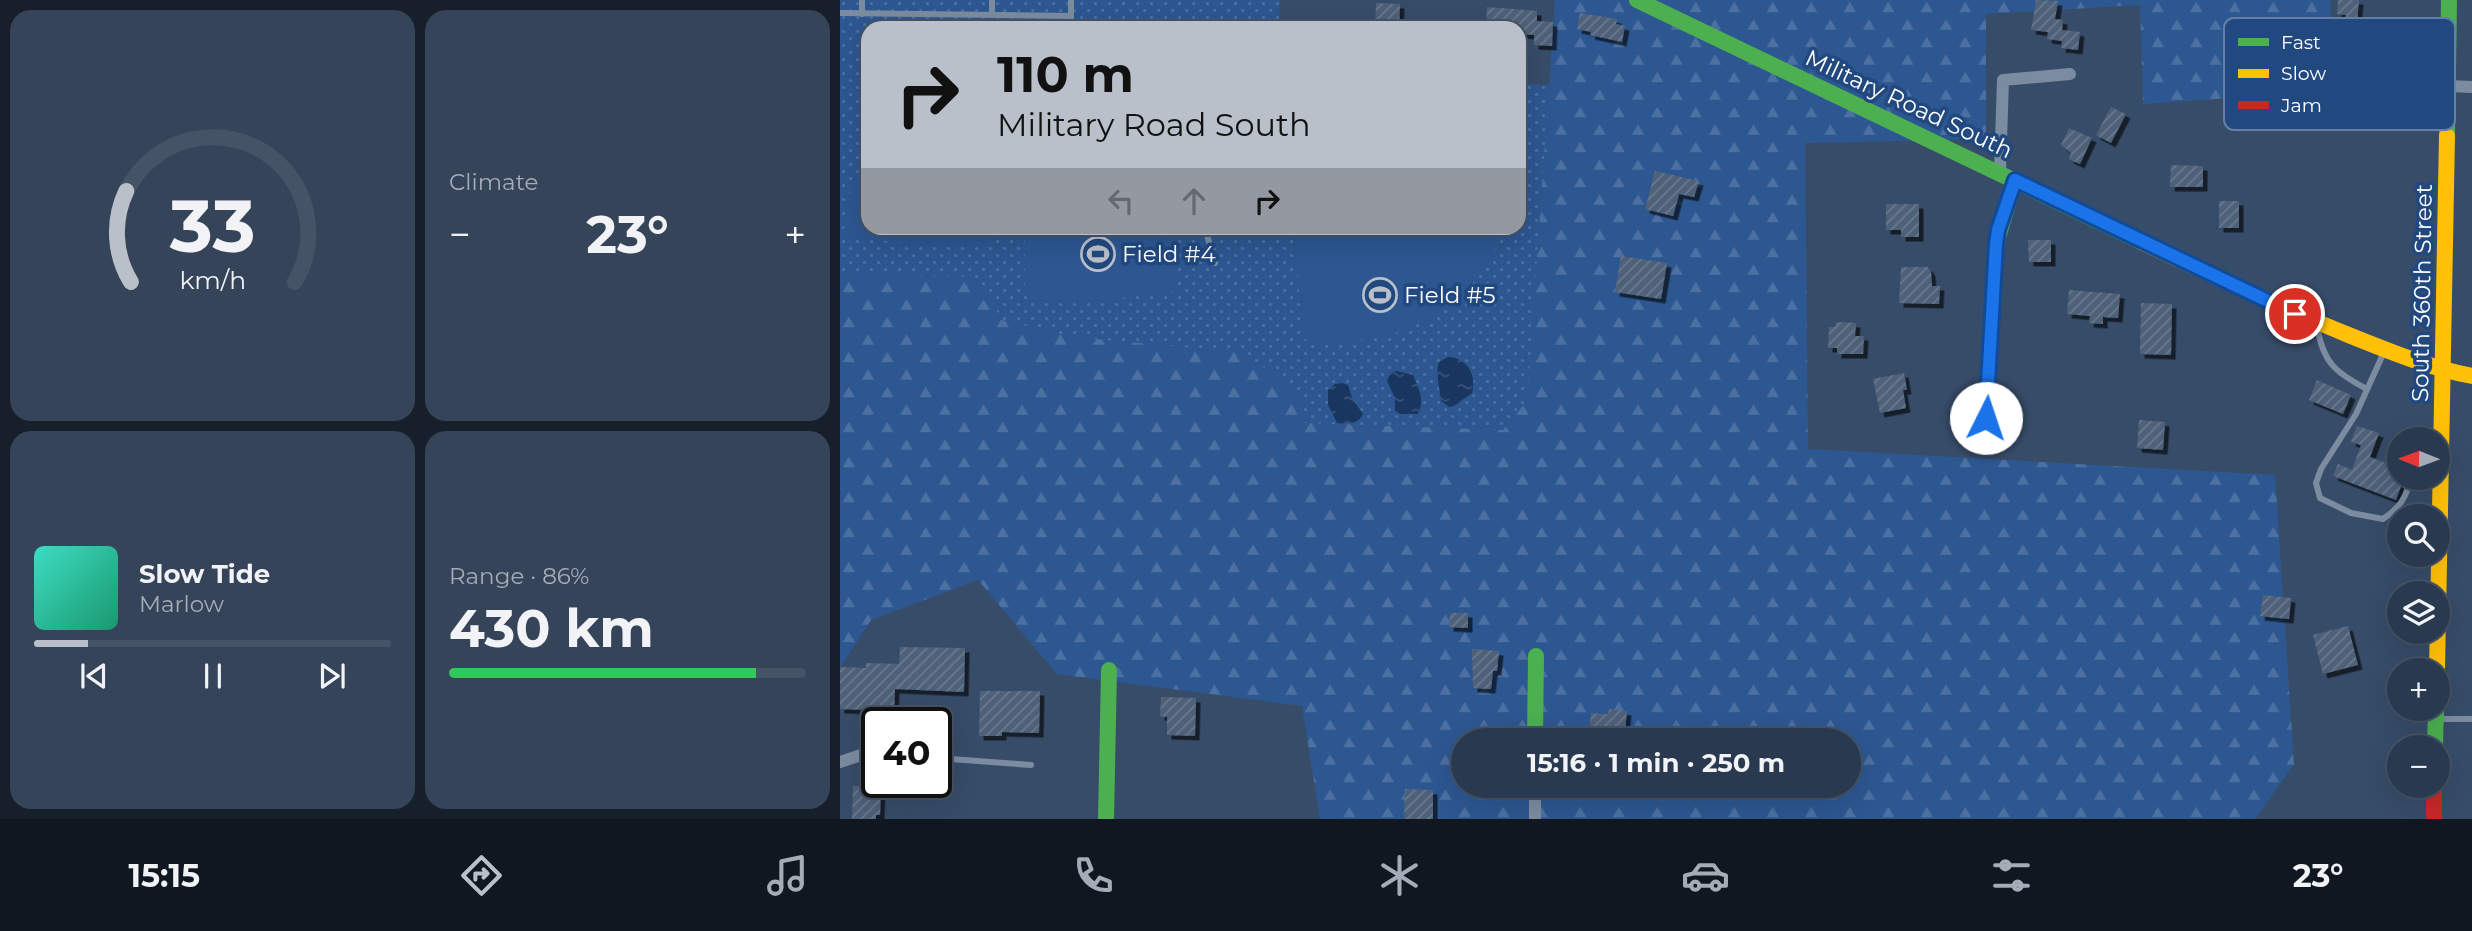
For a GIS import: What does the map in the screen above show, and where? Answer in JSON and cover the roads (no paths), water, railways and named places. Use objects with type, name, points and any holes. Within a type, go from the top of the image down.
[{"type":"street","name":"Military Road South","points":[[1637,0],[2274,305],[2385,350],[2444,371],[2472,376]]},
{"type":"street","name":"South 360th Street","points":[[2449,0],[2449,18]]},
{"type":"street","points":[[1986,418],[1996,244],[2007,176],[2003,80],[2070,74]]},
{"type":"street","name":"South 360th Street","points":[[2437,658],[2447,130]]},
{"type":"street","points":[[1535,728],[1536,656]]},
{"type":"street","points":[[1107,819],[1110,670]]},
{"type":"street","points":[[840,762],[861,755]]},
{"type":"street","points":[[1535,798],[1535,819]]},
{"type":"street","points":[[2434,798],[2434,819]]},
{"type":"lane","points":[[862,0],[863,14]]},
{"type":"lane","points":[[992,0],[992,15]]},
{"type":"lane","points":[[1071,0],[1071,21]]},
{"type":"lane","points":[[840,13],[1071,16]]},
{"type":"lane","points":[[1207,235],[1215,263]]},
{"type":"lane","points":[[2316,323],[2320,345],[2339,375],[2367,389]]},
{"type":"lane","points":[[2385,350],[2356,414],[2321,469],[2316,483],[2320,498],[2351,513],[2383,519],[2397,509],[2408,490]]},
{"type":"lane","points":[[2450,716],[2472,719]]},
{"type":"lane","points":[[952,759],[1031,765]]},
{"type":"water","points":[[1448,357],[1466,364],[1473,380],[1472,393],[1449,407],[1441,401],[1437,370],[1439,362]]},
{"type":"water","points":[[1391,372],[1413,375],[1421,399],[1418,414],[1400,414],[1395,411],[1395,398],[1387,381]]},
{"type":"water","points":[[1335,384],[1348,385],[1352,398],[1363,414],[1352,423],[1337,423],[1328,405],[1328,390]]},
{"type":"place","name":"Field #4","points":[[1098,254]]},
{"type":"place","name":"Field #5","points":[[1380,295]]}]
